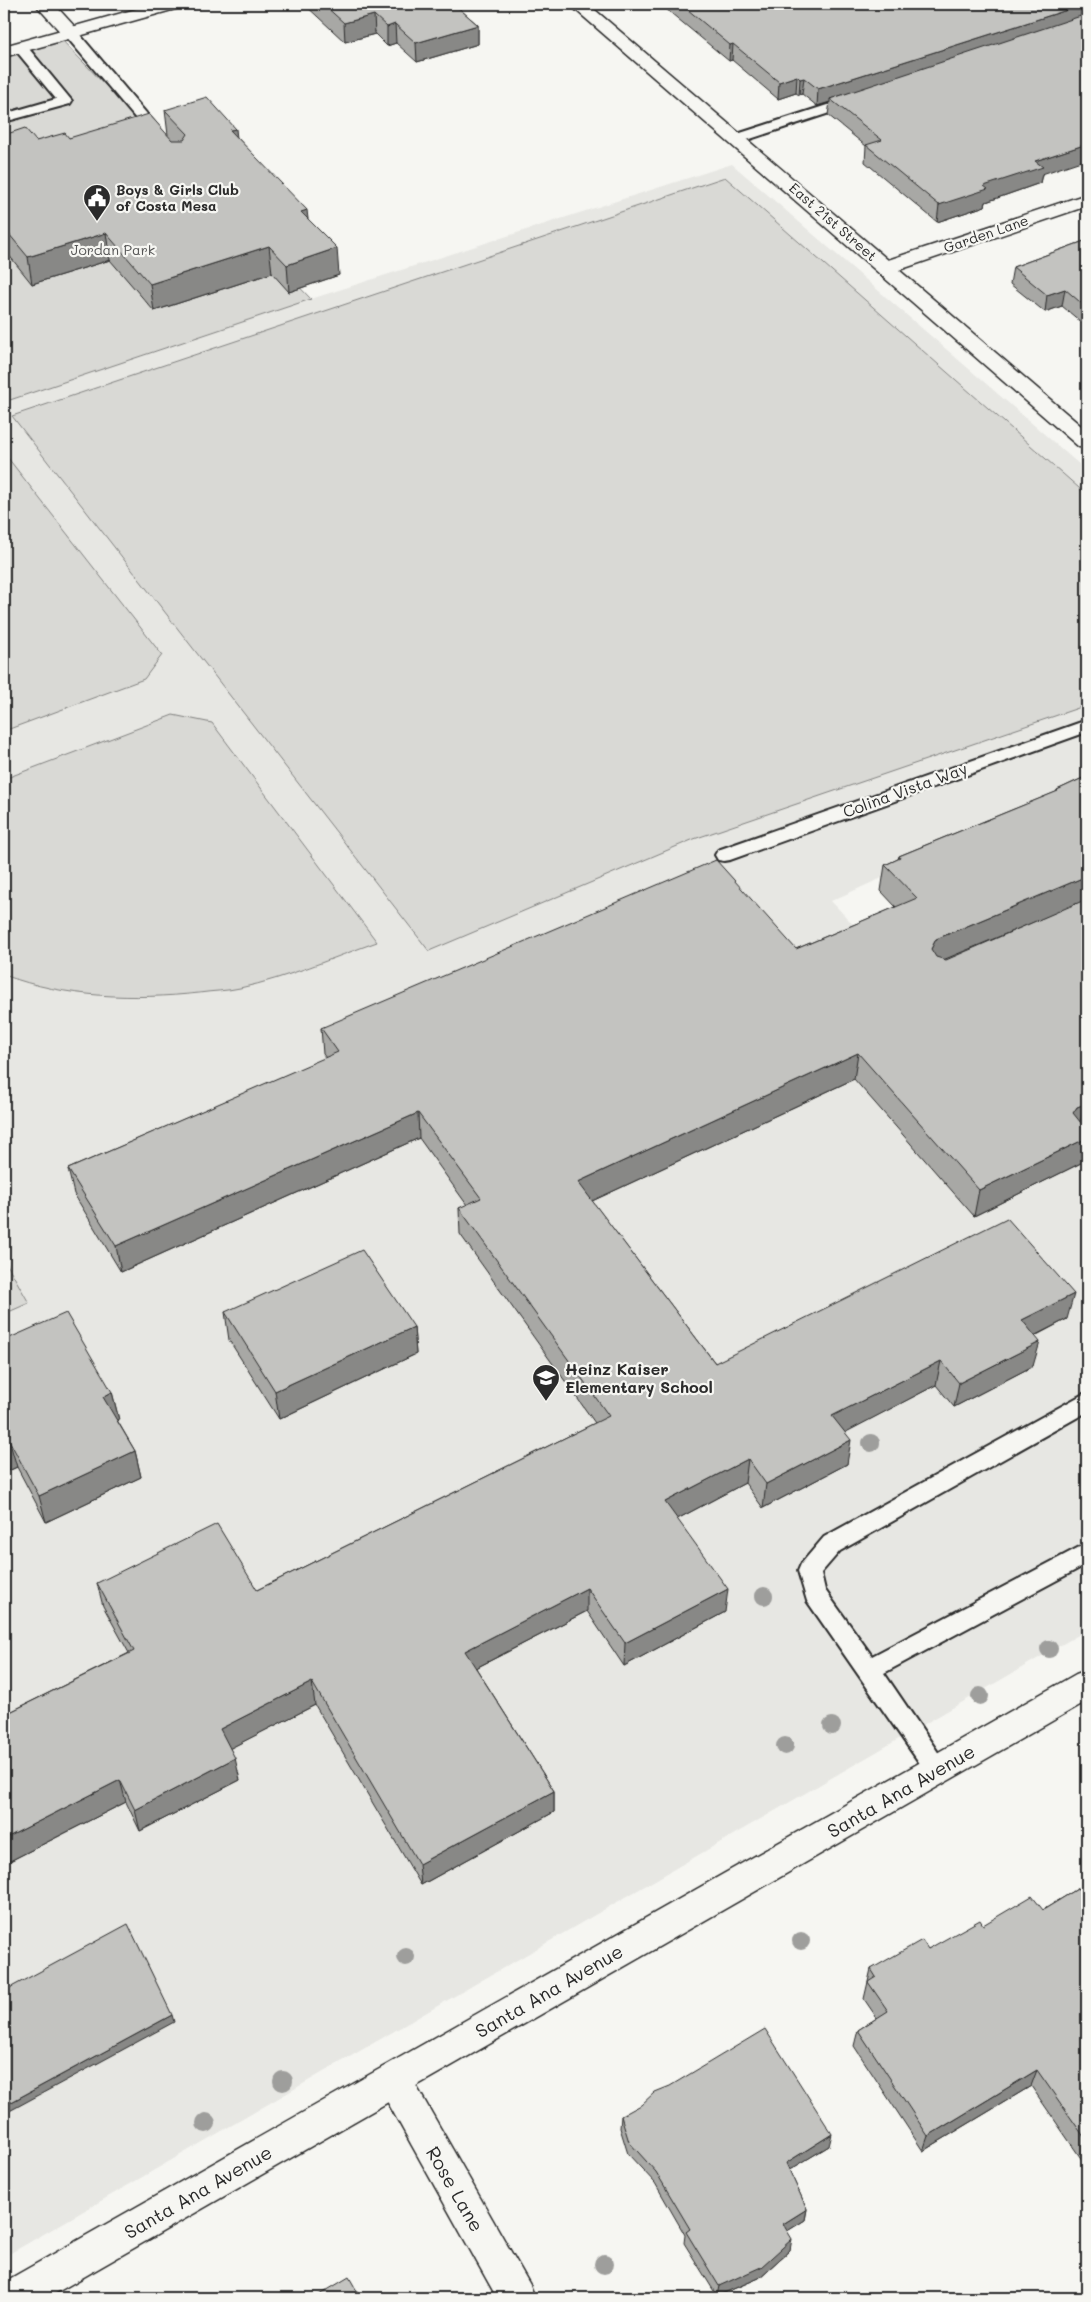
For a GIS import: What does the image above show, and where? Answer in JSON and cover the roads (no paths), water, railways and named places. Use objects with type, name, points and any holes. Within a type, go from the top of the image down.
[{"type":"street","points":[[44,4],[70,32]]},
{"type":"street","points":[[12,49],[173,4]]},
{"type":"street","name":"East 21st Street","points":[[578,4],[1087,442]]},
{"type":"street","name":"Garden Lane","points":[[885,268],[1087,200]]},
{"type":"street","name":"Santa Ana Avenue","points":[[12,2298],[1087,1684]]},
{"type":"street","name":"Rose Lane","points":[[394,2080],[517,2298]]},
{"type":"lane","points":[[70,32],[130,106],[169,148]]},
{"type":"lane","points":[[4,118],[65,101],[12,49]]},
{"type":"lane","points":[[736,139],[869,96]]},
{"type":"lane","name":"Colina Vista Way","points":[[724,855],[1087,726]]},
{"type":"lane","points":[[938,1770],[815,1594],[809,1571],[832,1544],[1087,1401]]},
{"type":"lane","points":[[868,1670],[1087,1553]]},
{"type":"place","name":"Boys & Girls Club of Costa Mesa","points":[[97,222]]},
{"type":"place","name":"Heinz Kaiser Elementary School","points":[[546,1402]]},
{"type":"park label","name":"Jordan Park","points":[[113,250]]}]
